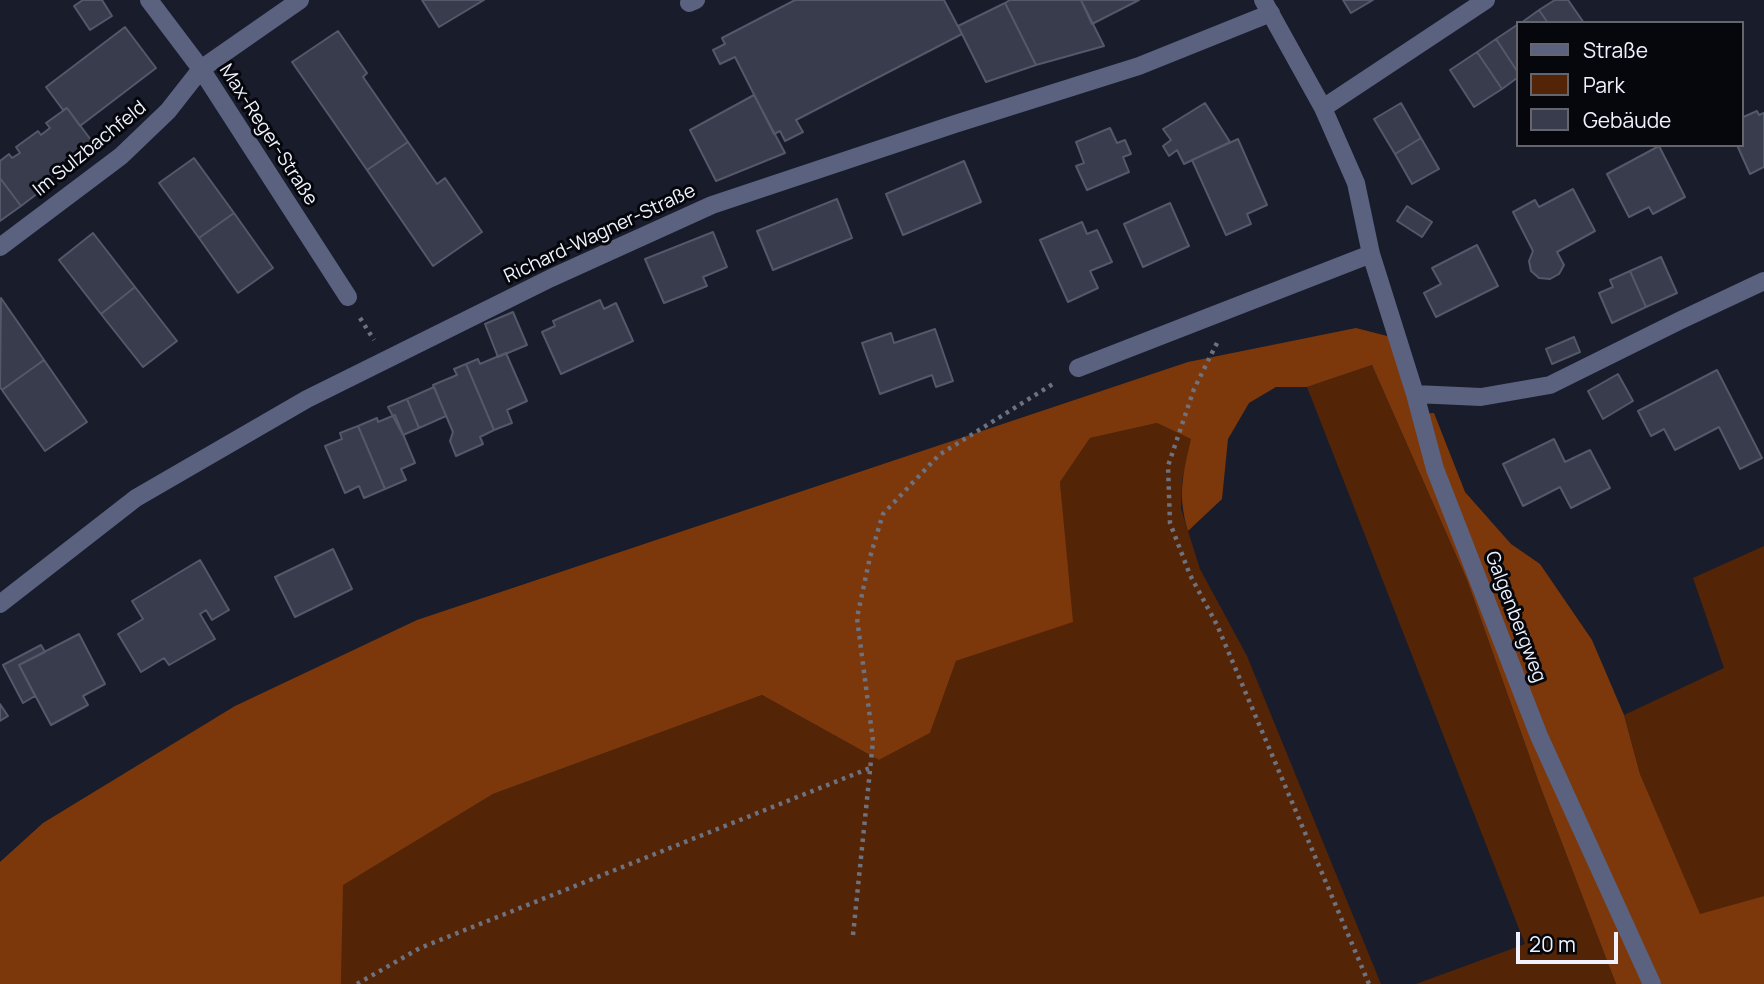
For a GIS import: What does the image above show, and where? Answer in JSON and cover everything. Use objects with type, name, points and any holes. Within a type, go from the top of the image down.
[{"type":"street","name":"Max-Reger-Straße","points":[[149,0],[201,69],[348,297]]},
{"type":"street","name":"Im Sulzbachfeld","points":[[0,247],[121,156],[169,111],[201,69],[300,0]]},
{"type":"street","points":[[1323,108],[1486,0]]},
{"type":"street","name":"Galgenbergweg","points":[[1267,7],[1323,108],[1356,183],[1371,254],[1415,394],[1434,469],[1539,736],[1652,984]]},
{"type":"street","name":"Richard-Wagner-Straße","points":[[0,604],[136,498],[307,399],[551,278],[712,205],[1139,66],[1267,7]]},
{"type":"street","points":[[1078,368],[1233,310],[1371,254]]},
{"type":"street","points":[[1415,394],[1481,397],[1550,386],[1764,281]]},
{"type":"path","points":[[348,297],[385,359]]},
{"type":"path","points":[[1233,310],[1194,389],[1168,466],[1170,523],[1190,575],[1217,625],[1369,984]]},
{"type":"path","points":[[853,935],[873,741],[857,618],[870,557],[883,514],[939,455],[1078,368]]},
{"type":"path","points":[[357,984],[420,948],[870,768]]},
{"type":"green space","points":[[1372,365],[1467,580],[1539,783],[1616,984],[1416,984],[1525,944],[1307,387]]},
{"type":"green space","points":[[1157,423],[1192,439],[1182,480],[1181,509],[1200,569],[1247,656],[1381,984],[341,984],[342,885],[493,794],[762,695],[879,760],[930,733],[956,661],[1072,622],[1060,482],[1090,438]]},
{"type":"green space","points":[[1764,546],[1764,896],[1700,915],[1640,774],[1624,715],[1724,668],[1693,578]]},
{"type":"shaded area","points":[[1356,328],[1391,337],[1418,414],[1434,413],[1465,492],[1511,544],[1540,564],[1592,640],[1624,715],[1640,774],[1700,914],[1764,896],[1764,984],[1616,984],[1539,783],[1467,580],[1372,365],[1307,387],[1276,387],[1249,403],[1228,439],[1222,499],[1188,531],[1182,495],[1191,439],[1157,423],[1090,438],[1060,482],[1073,622],[956,661],[930,733],[879,760],[762,695],[493,794],[343,885],[341,984],[0,984],[0,862],[43,823],[235,706],[417,620],[1188,362]]},
{"type":"building","points":[[83,0],[102,0],[112,16],[90,30],[74,6]]},
{"type":"building","points":[[422,0],[484,0],[439,27]]},
{"type":"building","points":[[795,0],[944,0],[962,34],[796,120],[803,132],[785,141],[780,131],[774,134],[735,57],[720,64],[713,50],[725,44],[722,38]]},
{"type":"building","points":[[1010,0],[1081,0],[1104,46],[1036,65],[1005,3]]},
{"type":"building","points":[[1081,0],[1139,0],[1092,24]]},
{"type":"building","points":[[1343,0],[1373,0],[1351,13]]},
{"type":"building","points":[[1555,0],[1568,0],[1583,21],[1547,21],[1539,10]]},
{"type":"building","points":[[1005,3],[1036,65],[986,82],[958,26]]},
{"type":"building","points":[[1539,10],[1547,21],[1524,21]]},
{"type":"building","points":[[1516,26],[1516,69],[1496,39]]},
{"type":"building","points":[[125,27],[156,68],[80,126],[67,108],[63,110],[46,87]]},
{"type":"building","points":[[338,31],[367,73],[363,77],[408,142],[367,170],[292,62]]},
{"type":"building","points":[[1496,39],[1516,69],[1516,79],[1502,89],[1477,52]]},
{"type":"building","points":[[1477,52],[1502,89],[1474,107],[1450,70]]},
{"type":"building","points":[[754,95],[785,153],[716,181],[690,130]]},
{"type":"building","points":[[1205,103],[1230,142],[1184,164],[1177,150],[1169,156],[1163,146],[1171,140],[1163,129]]},
{"type":"building","points":[[1401,103],[1421,138],[1395,154],[1374,119]]},
{"type":"building","points":[[67,108],[97,148],[21,206],[0,178],[0,161],[9,154],[12,158],[20,153],[16,147],[38,131],[41,135],[50,128],[46,123]]},
{"type":"building","points":[[1757,111],[1759,115],[1764,113],[1764,167],[1750,174],[1738,147],[1743,147],[1743,117]]},
{"type":"building","points":[[1110,128],[1117,143],[1125,140],[1131,154],[1123,157],[1129,172],[1087,190],[1076,166],[1084,163],[1076,142]]},
{"type":"building","points":[[1421,138],[1439,169],[1412,184],[1395,154]]},
{"type":"building","points":[[1238,139],[1267,205],[1247,214],[1251,224],[1226,235],[1192,160]]},
{"type":"building","points":[[408,142],[437,184],[445,178],[482,232],[433,266],[367,170]]},
{"type":"building","points":[[1660,147],[1685,197],[1653,214],[1649,207],[1629,217],[1607,174]]},
{"type":"building","points":[[194,158],[234,213],[199,238],[159,183]]},
{"type":"building","points":[[964,161],[981,202],[903,235],[886,194]]},
{"type":"building","points":[[0,178],[21,206],[0,221]]},
{"type":"building","points":[[1573,189],[1595,231],[1557,252],[1564,265],[1559,274],[1550,279],[1539,278],[1531,271],[1529,261],[1533,251],[1513,212],[1535,200],[1539,207]]},
{"type":"building","points":[[837,199],[852,238],[773,270],[757,231]]},
{"type":"building","points":[[1170,203],[1189,246],[1143,267],[1124,224]]},
{"type":"building","points":[[1407,206],[1432,222],[1422,237],[1397,221]]},
{"type":"building","points":[[234,213],[273,268],[238,293],[199,238]]},
{"type":"building","points":[[1082,222],[1087,234],[1097,230],[1112,262],[1090,271],[1098,288],[1068,302],[1040,240]]},
{"type":"building","points":[[713,232],[727,267],[703,277],[707,286],[664,303],[645,259]]},
{"type":"building","points":[[93,233],[135,287],[101,314],[59,260]]},
{"type":"building","points":[[1477,245],[1498,286],[1436,317],[1424,293],[1441,284],[1432,268]]},
{"type":"building","points":[[1661,257],[1677,293],[1646,307],[1630,271]]},
{"type":"building","points":[[1630,271],[1646,307],[1612,323],[1599,293],[1613,287],[1610,280]]},
{"type":"building","points":[[135,287],[177,341],[143,367],[101,314]]},
{"type":"building","points":[[1,298],[44,360],[2,390],[0,387]]},
{"type":"building","points":[[600,300],[604,309],[616,303],[633,341],[561,374],[542,332],[555,326],[553,321]]},
{"type":"building","points":[[513,312],[527,345],[498,357],[485,324]]},
{"type":"building","points":[[935,329],[953,381],[936,387],[932,375],[880,394],[862,343],[891,333],[894,343]]},
{"type":"building","points":[[1574,337],[1580,352],[1552,364],[1546,349]]},
{"type":"building","points":[[506,353],[527,401],[507,410],[512,423],[494,430],[466,364],[478,359],[480,364]]},
{"type":"building","points":[[44,360],[87,422],[45,451],[2,390]]},
{"type":"building","points":[[466,364],[494,430],[480,437],[483,444],[456,456],[450,441],[453,432],[433,385],[457,375],[454,369]]},
{"type":"building","points":[[1717,370],[1762,458],[1740,469],[1719,427],[1675,450],[1664,429],[1651,436],[1638,411]]},
{"type":"building","points":[[1618,374],[1633,401],[1603,419],[1588,391]]},
{"type":"building","points":[[434,387],[446,416],[419,428],[407,399]]},
{"type":"building","points":[[407,399],[419,428],[403,435],[388,407]]},
{"type":"building","points":[[395,415],[415,463],[401,469],[406,480],[385,489],[358,426],[377,418],[378,422]]},
{"type":"building","points":[[358,426],[385,489],[364,498],[359,486],[345,493],[325,446],[342,439],[340,433]]},
{"type":"building","points":[[1554,439],[1565,462],[1590,450],[1610,488],[1571,508],[1560,487],[1523,506],[1503,464]]},
{"type":"building","points":[[333,549],[352,589],[295,617],[275,577]]},
{"type":"building","points":[[200,560],[229,610],[212,620],[206,610],[200,614],[215,639],[169,665],[164,658],[141,672],[118,634],[143,619],[132,601]]},
{"type":"building","points":[[79,634],[105,684],[83,696],[88,705],[51,725],[19,665]]},
{"type":"building","points":[[41,645],[45,652],[19,665],[35,696],[23,703],[3,665]]},
{"type":"building","points":[[0,704],[8,716],[0,721]]}]
